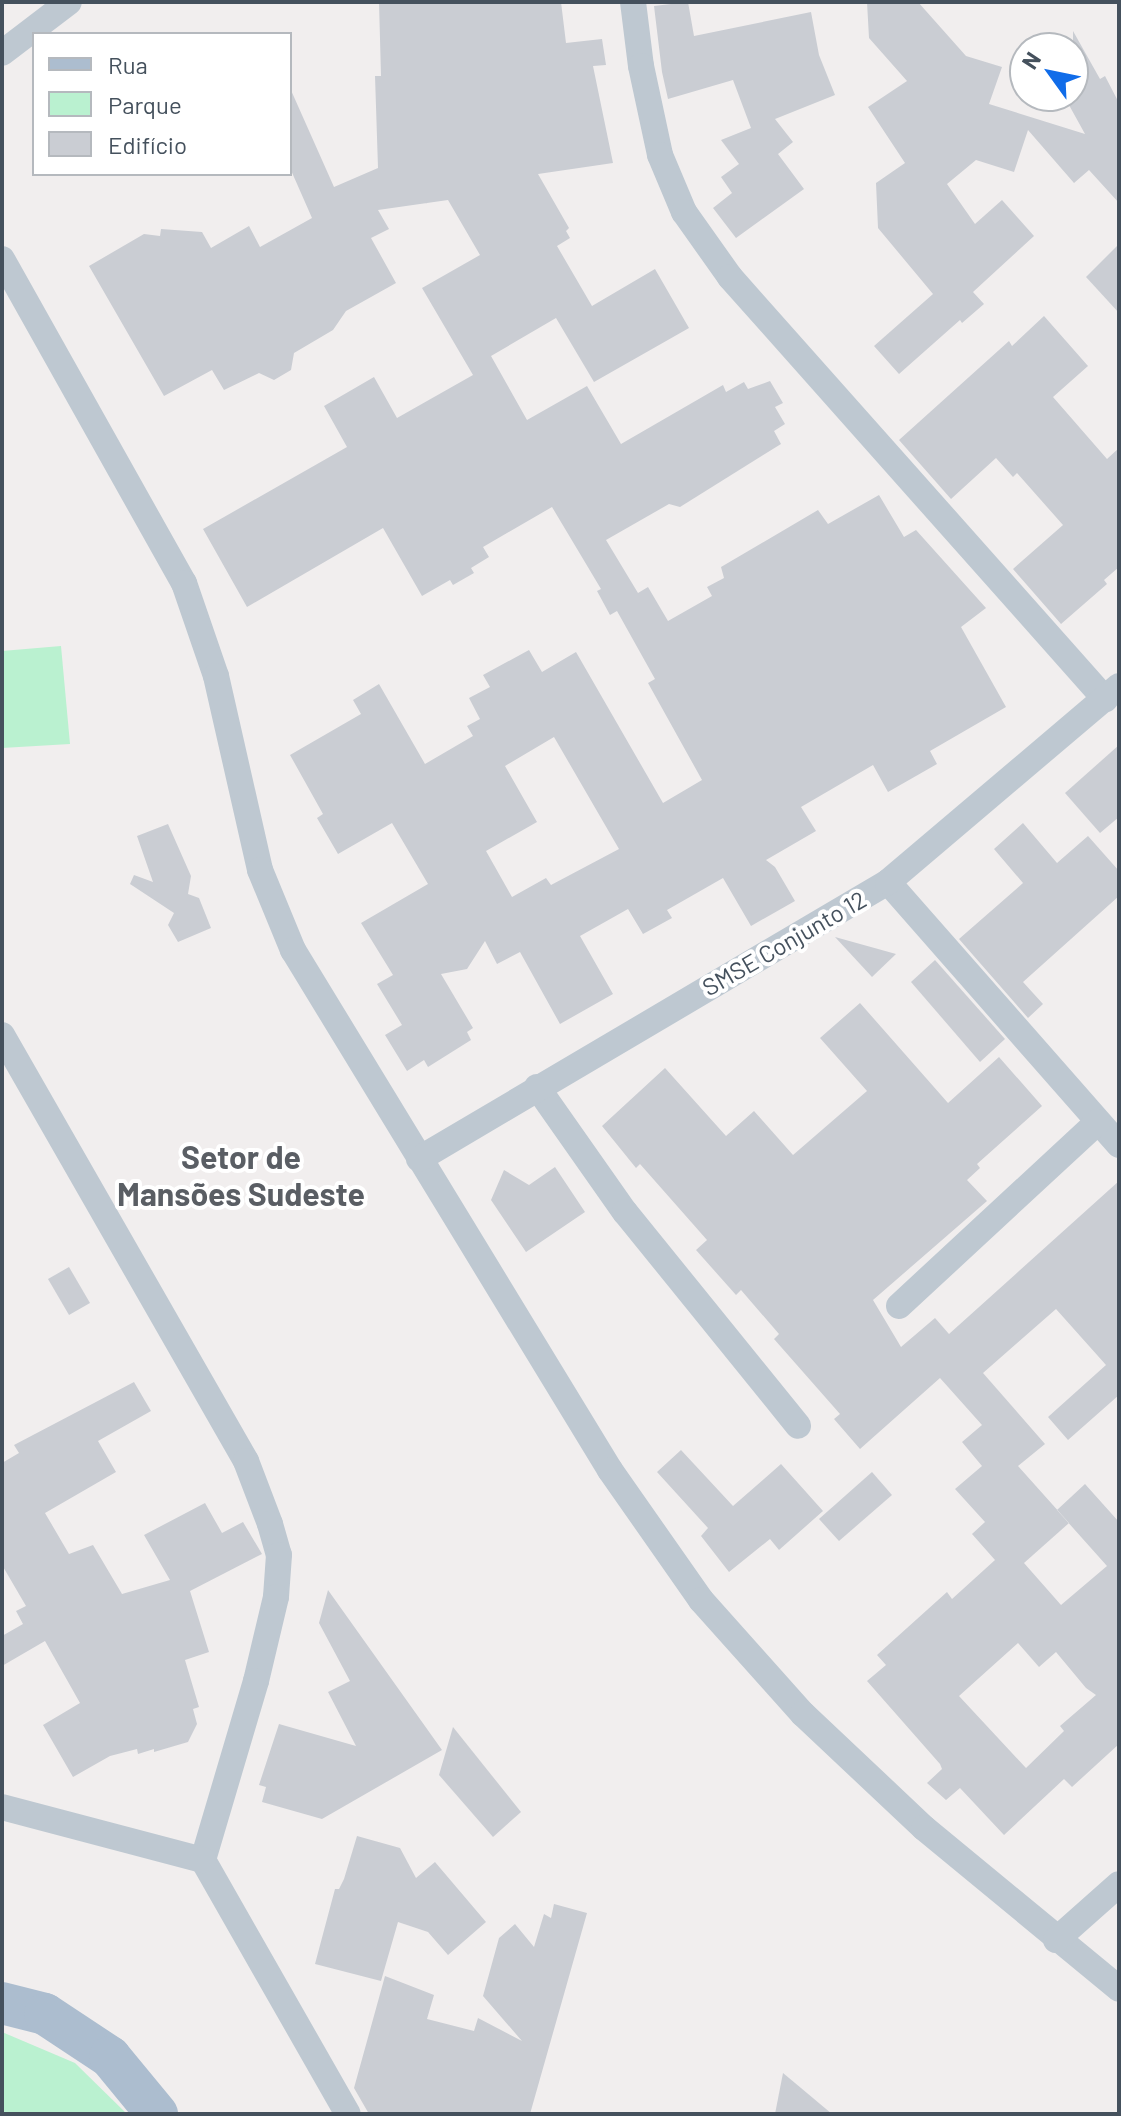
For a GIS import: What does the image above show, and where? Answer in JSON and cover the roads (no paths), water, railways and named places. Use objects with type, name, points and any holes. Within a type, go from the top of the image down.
[{"type":"main road","points":[[2,2003],[45,2014],[110,2057],[157,2114]]},
{"type":"street","points":[[2,53],[69,2]]},
{"type":"street","points":[[633,2],[641,66],[660,155],[684,212],[730,277],[1112,692]]},
{"type":"street","points":[[2,259],[184,583],[216,676],[266,883],[293,950],[610,1470],[701,1600],[803,1714],[924,1828],[1119,1989]]},
{"type":"street","name":"SMSE Conjunto 12","points":[[419,1159],[888,882],[1112,692]]},
{"type":"street","points":[[888,882],[1119,1145]]},
{"type":"street","points":[[2,1035],[246,1461],[279,1555],[276,1597],[256,1681],[203,1860]]},
{"type":"street","points":[[537,1087],[625,1212],[798,1426]]},
{"type":"street","points":[[899,1306],[1098,1122]]},
{"type":"street","points":[[2,1807],[203,1860],[348,2114]]},
{"type":"street","points":[[1056,1940],[1119,1884]]},
{"type":"district","name":"Setor de Mansões Sudeste","points":[[241,1176]]}]
